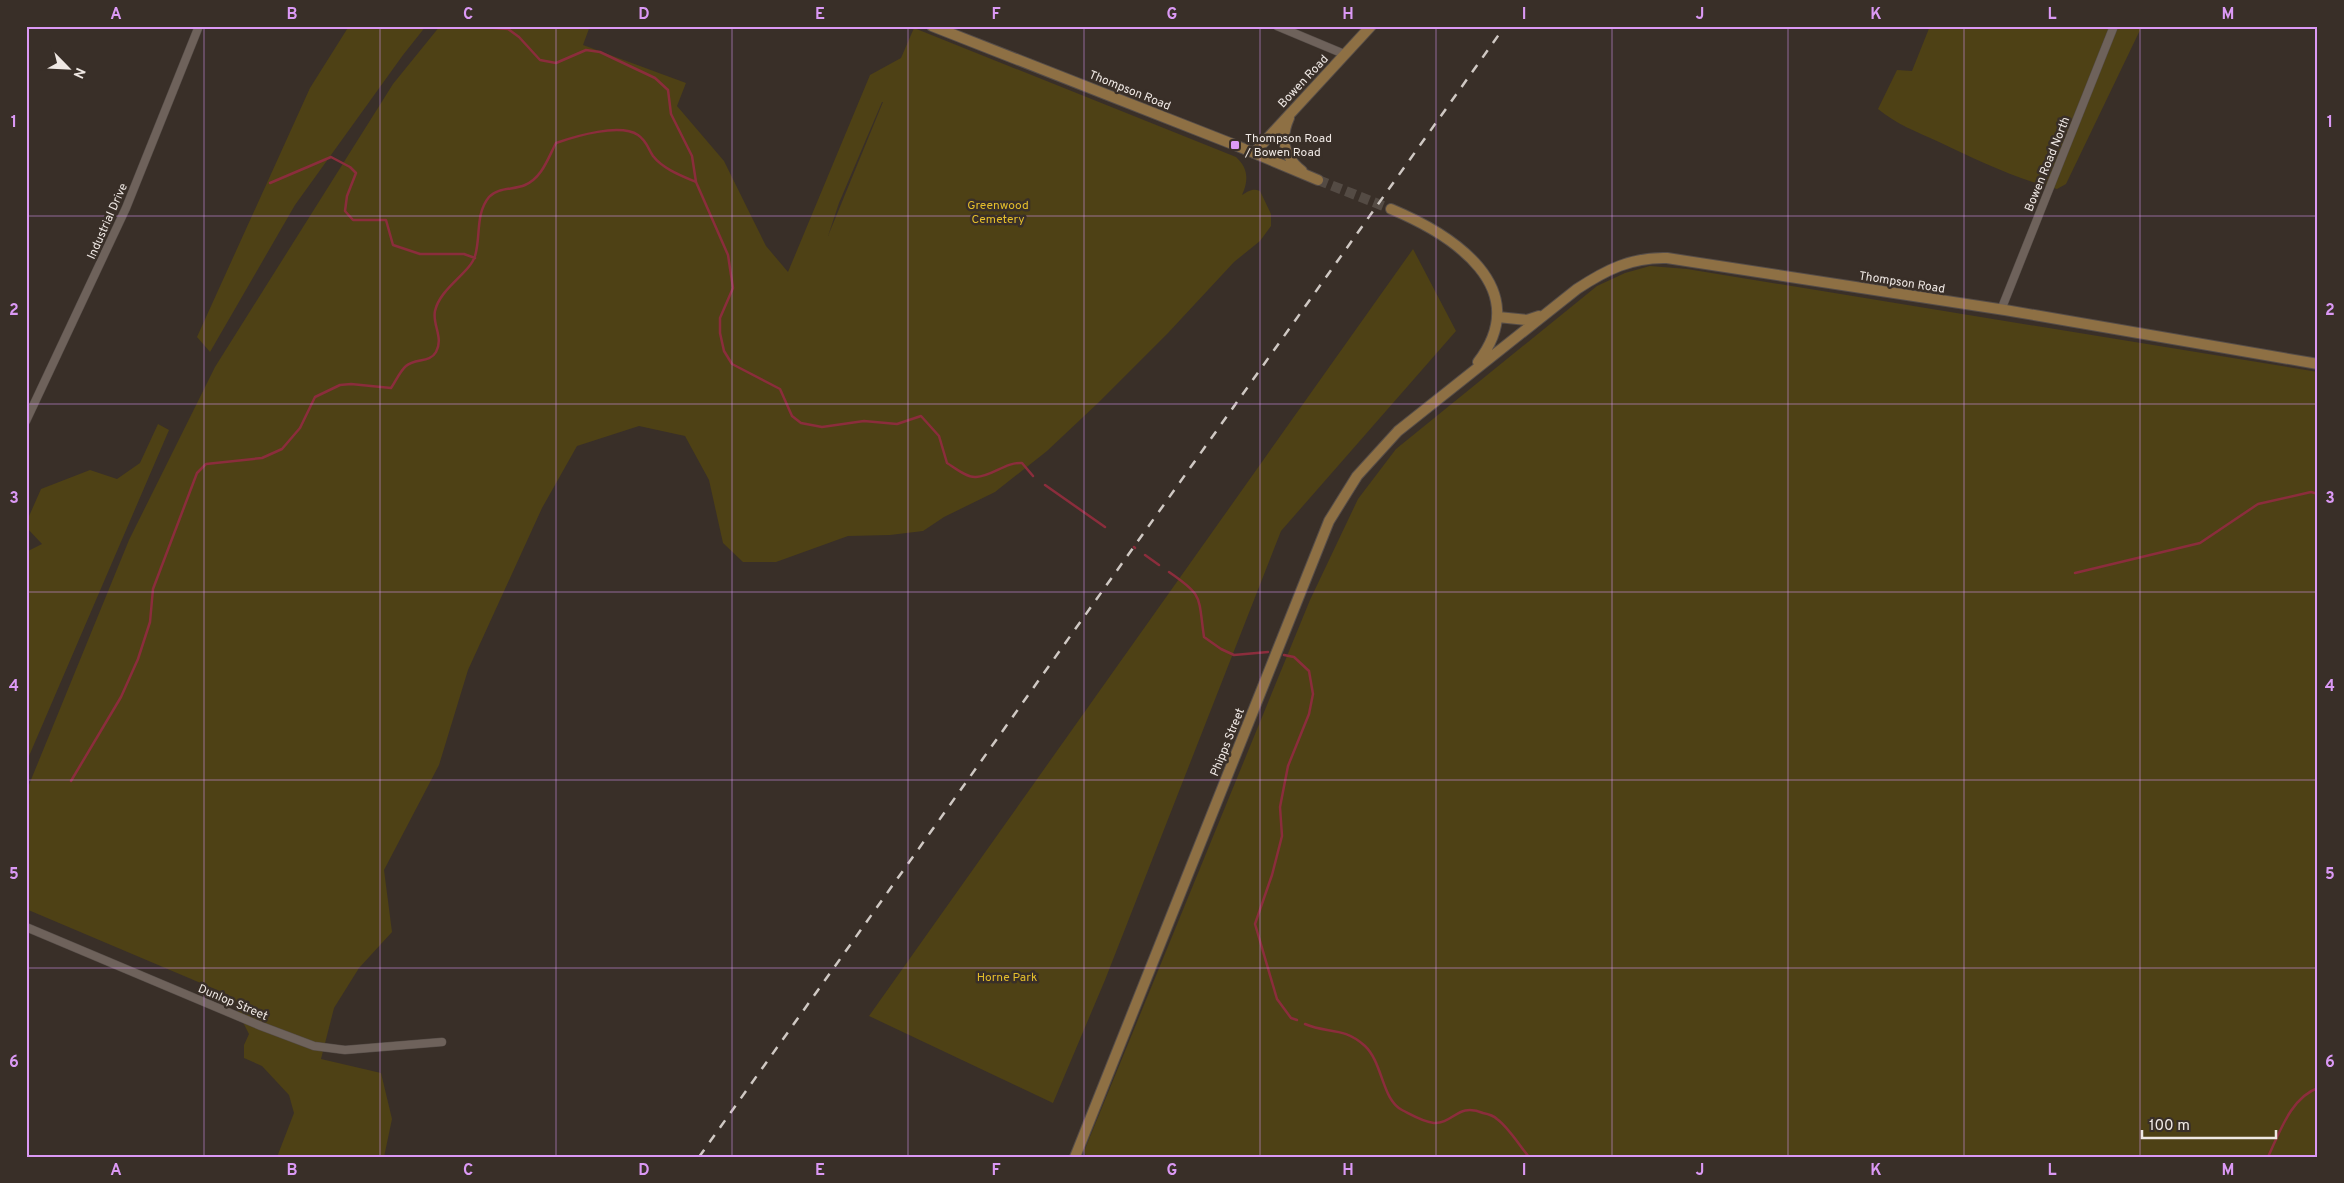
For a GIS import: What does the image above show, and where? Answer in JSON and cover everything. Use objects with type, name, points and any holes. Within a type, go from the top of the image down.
[{"type":"main road","name":"Thompson Road","points":[[932,26],[1254,153],[1315,179],[1296,166],[1284,145],[1285,128],[1301,100]]},
{"type":"main road","name":"Bowen Road","points":[[1254,153],[1371,26]]},
{"type":"main road","points":[[1391,209],[1435,229],[1470,257],[1492,286],[1498,302],[1498,317],[1495,330],[1484,354],[1464,378]]},
{"type":"main road","name":"Thompson Road","points":[[1498,317],[1527,320],[1545,314],[1602,272],[1624,263],[1648,258],[1667,258],[2001,310],[2318,364]]},
{"type":"main road","points":[[1464,378],[1545,314]]},
{"type":"main road","name":"Phipps Street","points":[[1075,1157],[1329,521],[1357,476],[1372,458],[1398,432],[1464,378]]},
{"type":"street","name":"Industrial Drive","points":[[26,421],[126,208],[199,26]]},
{"type":"street","points":[[1277,26],[1344,54]]},
{"type":"street","name":"Bowen Road North","points":[[2001,310],[2114,26]]},
{"type":"street","name":"Dunlop Street","points":[[26,927],[261,1026],[314,1046],[345,1050],[442,1042]]},
{"type":"green space","points":[[349,26],[426,26],[295,205],[210,352],[197,337],[310,88]]},
{"type":"green space","name":"Greenwood Cemetery","points":[[440,26],[590,26],[583,45],[686,83],[677,106],[724,161],[766,246],[788,272],[870,75],[901,58],[914,28],[1236,157],[1243,165],[1246,175],[1246,184],[1242,195],[1253,190],[1260,191],[1271,214],[1271,226],[1260,241],[1234,262],[1168,333],[1047,451],[995,492],[944,517],[923,531],[890,535],[848,536],[776,562],[743,562],[723,543],[709,480],[685,436],[639,426],[577,446],[542,508],[468,670],[439,765],[384,870],[392,932],[359,968],[334,1008],[321,1059],[381,1073],[392,1119],[384,1157],[277,1157],[294,1113],[289,1095],[262,1066],[244,1058],[244,1045],[249,1034],[229,995],[26,909],[26,792],[129,540],[215,367],[393,84]],"holes":[[[883,102],[828,236],[839,203]]]},
{"type":"green space","points":[[1930,26],[2142,26],[2066,184],[2057,189],[2027,180],[1982,162],[1907,127],[1878,109],[1897,70],[1912,71]]},
{"type":"green space","name":"Horne Park","points":[[1413,249],[1456,331],[1281,531],[1105,980],[1053,1103],[869,1016]]},
{"type":"green space","points":[[1650,266],[1687,269],[2318,372],[2318,1157],[1086,1156],[1084,1151],[1310,600],[1358,499],[1396,449],[1597,286],[1625,273]]},
{"type":"green space","points":[[158,424],[169,430],[26,763],[26,552],[42,544],[26,527],[26,523],[41,489],[90,470],[117,479],[140,463]]},
{"type":"waterway","points":[[470,26],[508,29],[519,37],[540,60],[556,63],[586,50],[600,52],[655,78],[668,90],[671,114],[692,156],[696,182],[728,255],[733,288],[720,318],[720,333],[724,351],[732,364],[780,389],[792,416],[801,423],[822,427],[864,421],[897,424],[921,416],[939,436],[947,463],[965,474],[972,477],[982,476],[1016,463],[1022,463],[1033,476]]},
{"type":"waterway","points":[[71,781],[121,697],[138,659],[150,622],[153,589],[197,473],[206,464],[262,458],[282,449],[300,428],[315,397],[340,385],[351,384],[391,388],[406,366],[430,358],[436,352],[439,342],[435,311],[443,295],[467,269],[475,256],[480,218],[489,197],[501,190],[521,187],[536,178],[556,143],[609,130],[630,132],[638,135],[643,140],[653,156],[662,165],[696,182]]},
{"type":"waterway","points":[[270,183],[331,157],[350,167],[356,173],[347,196],[345,211],[353,220],[386,220],[393,245],[420,254],[464,254],[475,258]]},
{"type":"waterway","points":[[1045,485],[1105,527]]},
{"type":"waterway","points":[[2075,573],[2200,543],[2258,504],[2311,492],[2318,494]]},
{"type":"waterway","points":[[1145,555],[1159,565]]},
{"type":"waterway","points":[[1169,572],[1194,592],[1200,605],[1204,637],[1221,649],[1234,655],[1268,652]]},
{"type":"waterway","points":[[1284,655],[1294,657],[1309,671],[1313,694],[1309,714],[1288,766],[1280,807],[1282,836],[1272,875],[1255,924],[1277,999],[1291,1018],[1297,1020]]},
{"type":"waterway","points":[[1305,1024],[1342,1033],[1365,1046],[1376,1062],[1390,1098],[1402,1110],[1422,1120],[1434,1123],[1441,1122],[1467,1110],[1491,1115],[1506,1127],[1529,1157]]},
{"type":"waterway","points":[[2268,1157],[2293,1108],[2300,1099],[2318,1088]]},
{"type":"tunnel","points":[[1318,180],[1391,209]]},
{"type":"railway","points":[[699,1157],[1505,26]]},
{"type":"place","name":"Thompson Road / Bowen Road","points":[[1235,145]]}]
